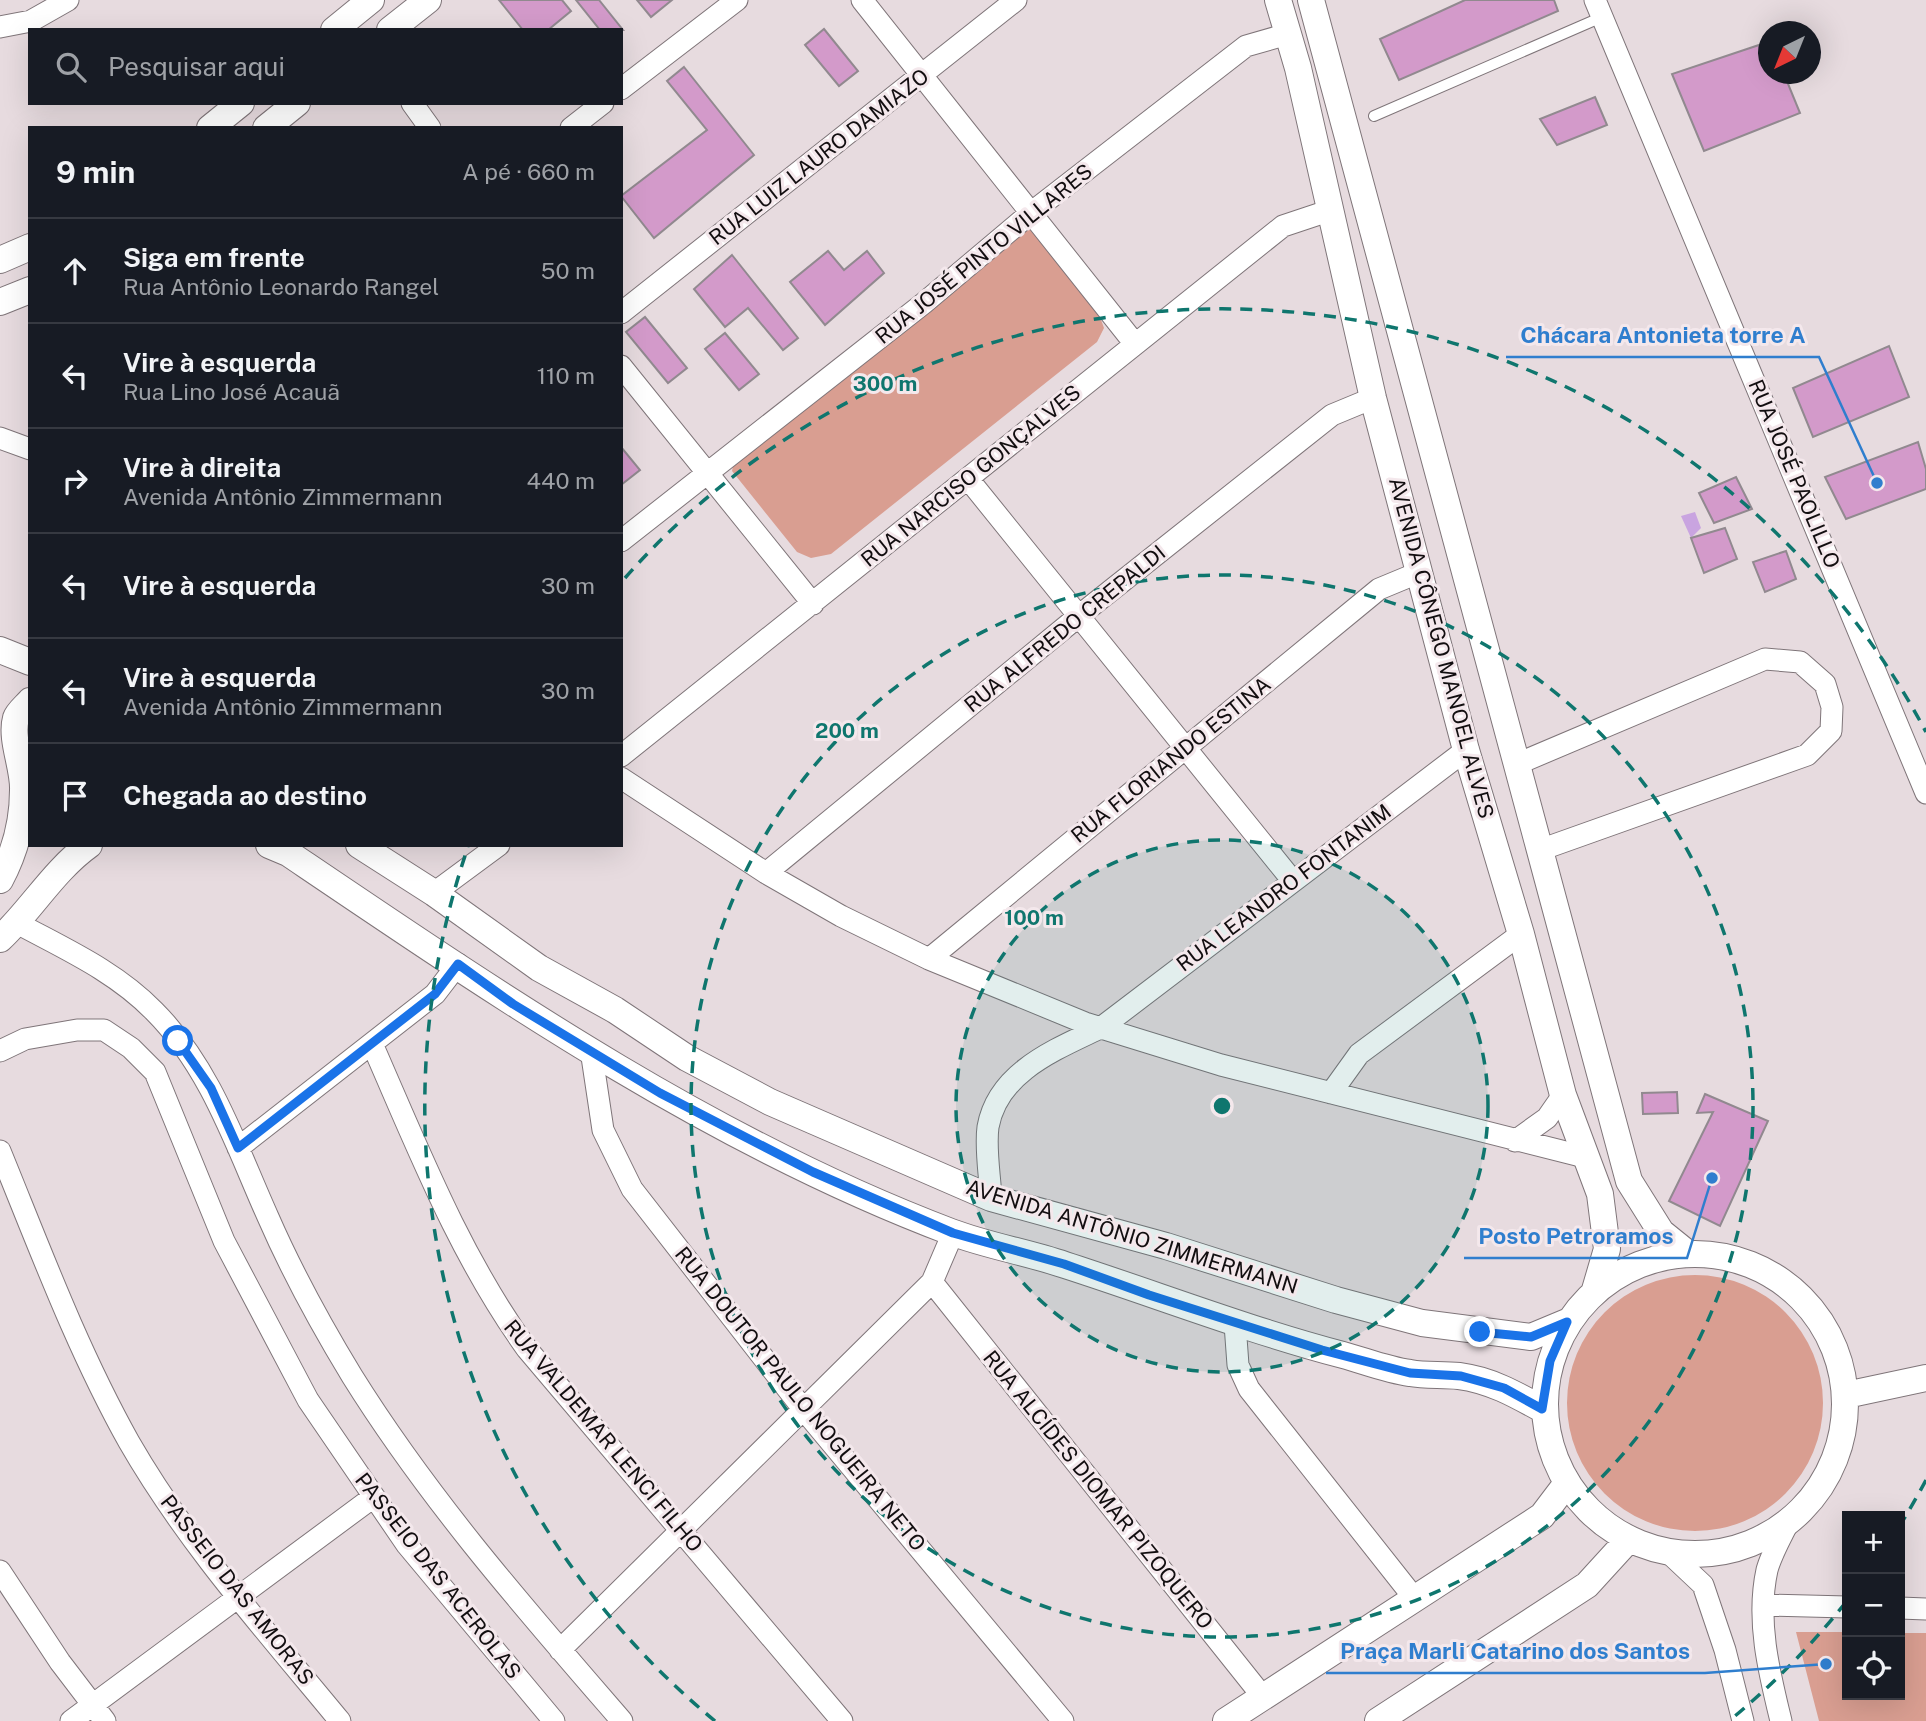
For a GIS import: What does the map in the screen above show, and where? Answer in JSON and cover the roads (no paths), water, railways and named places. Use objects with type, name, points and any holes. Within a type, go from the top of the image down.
[{"type":"street","points":[[0,27],[30,21],[68,0]]},
{"type":"street","points":[[337,28],[372,0]]},
{"type":"street","points":[[393,28],[428,0]]},
{"type":"street","points":[[623,87],[737,0]]},
{"type":"street","points":[[862,0],[1135,344]]},
{"type":"street","name":"RUA LUIZ LAURO DAMIAZO","points":[[623,311],[1016,0]]},
{"type":"street","name":"AVENIDA CÔNEGO MANOEL ALVES","points":[[1278,0],[1373,398],[1466,750],[1521,934],[1563,1095],[1600,1194],[1607,1249],[1595,1290]]},
{"type":"street","name":"AVENIDA CÔNEGO MANOEL ALVES","points":[[1311,0],[1629,1181],[1661,1231],[1687,1253]]},
{"type":"street","name":"RUA JOSÉ PAOLILLO","points":[[1598,8],[1926,793]]},
{"type":"street","name":"RUA JOSÉ PINTO VILLARES","points":[[623,539],[924,303],[1032,212],[1246,46],[1288,34]]},
{"type":"street","points":[[212,126],[239,105]]},
{"type":"street","points":[[268,126],[295,105]]},
{"type":"street","points":[[413,105],[429,126]]},
{"type":"street","points":[[574,126],[600,105]]},
{"type":"street","name":"RUA NARCISO GONÇALVES","points":[[623,754],[1283,226],[1328,211]]},
{"type":"street","points":[[0,260],[28,248]]},
{"type":"street","points":[[0,302],[28,291]]},
{"type":"street","points":[[623,369],[813,604]]},
{"type":"street","name":"RUA ALFREDO CREPALDI","points":[[766,873],[1080,615],[1332,415],[1373,398]]},
{"type":"street","points":[[0,438],[28,448]]},
{"type":"street","points":[[969,480],[1292,880]]},
{"type":"street","name":"RUA FLORIANDO ESTINA","points":[[929,959],[1379,590],[1420,572]]},
{"type":"street","points":[[0,650],[28,661]]},
{"type":"street","points":[[1517,764],[1765,660],[1800,662],[1825,684],[1832,708],[1831,732],[1807,755],[1775,769],[1539,850]]},
{"type":"street","points":[[0,880],[19,830],[26,770],[15,730],[17,717],[28,703]]},
{"type":"street","points":[[0,737],[26,770]]},
{"type":"street","name":"RUA LEANDRO FONTANIM","points":[[991,1198],[988,1128],[998,1095],[1037,1059],[1102,1027],[1466,750]]},
{"type":"street","points":[[623,779],[766,873],[929,959],[1102,1027],[1181,1054],[1585,1157]]},
{"type":"street","points":[[86,847],[72,857],[8,931],[94,964],[155,1012],[211,1088],[300,1283],[376,1413],[447,1514],[622,1721]]},
{"type":"street","points":[[274,847],[288,853],[458,964],[513,1004],[660,1093],[813,1172],[953,1233],[1064,1264],[1235,1324],[1410,1373],[1461,1376],[1504,1388],[1542,1409]]},
{"type":"street","name":"AVENIDA ANTÔNIO ZIMMERMANN","points":[[362,847],[434,893],[539,968],[615,1010],[687,1058],[770,1102],[991,1198],[1166,1246],[1251,1274],[1422,1323],[1531,1337],[1567,1322]]},
{"type":"street","points":[[434,893],[496,847]]},
{"type":"street","points":[[1331,1093],[1359,1055],[1521,934]]},
{"type":"street","points":[[238,1148],[373,1046],[435,994],[458,964]]},
{"type":"street","name":"PASSEIO DAS ACEROLAS","points":[[0,1051],[24,1039],[77,1030],[104,1030],[131,1048],[155,1072],[172,1108],[199,1185],[250,1295],[308,1400],[372,1498],[442,1590],[554,1721]]},
{"type":"street","name":"RUA VALDEMAR LENCI FILHO","points":[[373,1046],[448,1217],[490,1296],[527,1349],[842,1721]]},
{"type":"street","name":"RUA DOUTOR PAULO NOGUEIRA NETO","points":[[591,1050],[598,1108],[621,1170],[804,1410],[1063,1721]]},
{"type":"street","points":[[1515,1141],[1547,1118],[1563,1095]]},
{"type":"street","name":"PASSEIO DAS AMORAS","points":[[0,1151],[81,1348],[104,1396],[181,1523],[340,1721]]},
{"type":"street","points":[[560,1650],[932,1283],[953,1233]]},
{"type":"street","points":[[1687,1253],[1734,1258],[1777,1277],[1812,1308],[1836,1349],[1846,1395],[1844,1433],[1833,1468],[1813,1499],[1787,1525],[1751,1545],[1711,1554],[1669,1553],[1629,1539],[1594,1516],[1567,1483],[1550,1444],[1542,1409],[1550,1361],[1567,1322],[1595,1290],[1622,1271],[1654,1258],[1687,1253]]},
{"type":"street","name":"RUA ALCÍDES DIOMAR PIZOQUERO","points":[[932,1283],[1263,1697]]},
{"type":"street","points":[[1235,1324],[1238,1365],[1249,1389],[1415,1599]]},
{"type":"street","points":[[1846,1395],[1926,1378]]},
{"type":"street","points":[[1226,1721],[1542,1516],[1567,1483]]},
{"type":"street","points":[[71,1721],[99,1713],[238,1597],[372,1498]]},
{"type":"street","points":[[1781,1721],[1769,1674],[1763,1605],[1768,1568],[1787,1525]]},
{"type":"street","points":[[1378,1721],[1587,1585],[1629,1539]]},
{"type":"street","points":[[1669,1553],[1703,1586],[1726,1650],[1743,1721]]},
{"type":"street","points":[[0,1571],[99,1713]]},
{"type":"street","points":[[1763,1605],[1842,1607]]},
{"type":"street","points":[[1905,1608],[1926,1609]]},
{"type":"lane","points":[[1374,116],[1598,8]]},
{"type":"place","name":"Chácara Antonieta torre A","points":[[1877,483]]},
{"type":"place","name":"Posto Petroramos","points":[[1712,1178]]},
{"type":"place","name":"Praça Marli Catarino dos Santos","points":[[1826,1664]]}]
